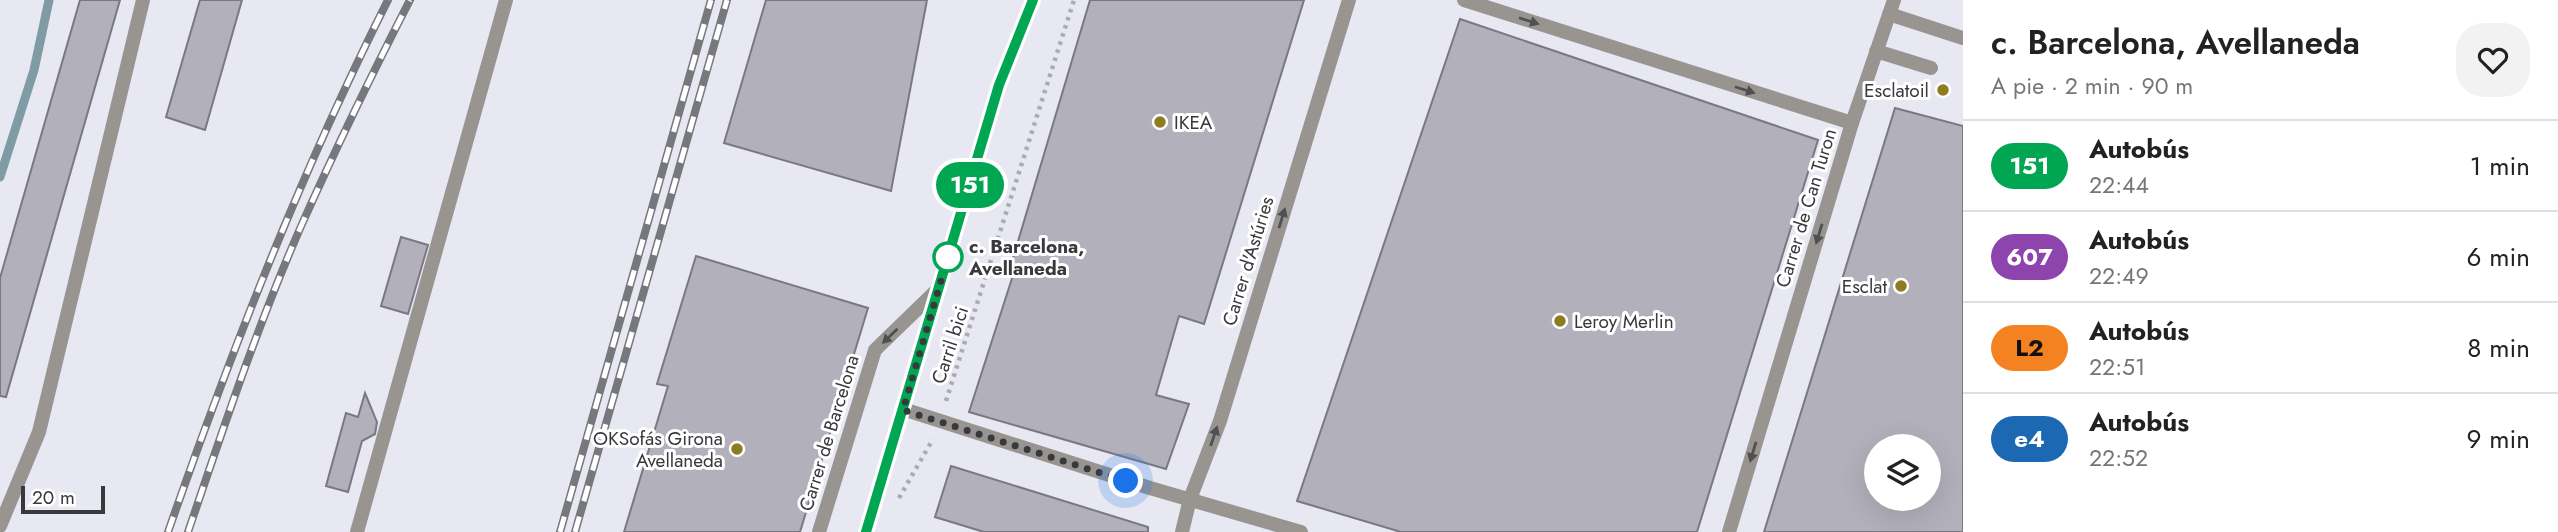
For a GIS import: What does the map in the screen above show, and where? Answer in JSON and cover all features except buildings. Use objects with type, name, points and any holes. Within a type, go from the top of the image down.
[{"type":"main road","name":"Carrer de Barcelona","points":[[866,532],[999,85],[1032,0]]},
{"type":"street","points":[[0,526],[39,432],[143,0]]},
{"type":"street","points":[[357,532],[506,0]]},
{"type":"street","name":"Carrer d'Astúries","points":[[1182,532],[1190,499],[1220,421],[1349,0]]},
{"type":"street","name":"Carrer de Can Turon","points":[[1464,0],[1852,124],[1729,532]]},
{"type":"street","points":[[1852,124],[1891,7],[1963,38]]},
{"type":"street","points":[[1876,51],[1931,68]]},
{"type":"street","name":"Carrer de Barcelona","points":[[819,532],[875,350],[939,288]]},
{"type":"street","points":[[903,410],[1301,532]]},
{"type":"path","name":"Carril bici","points":[[896,504],[932,440],[939,421],[1074,0]]},
{"type":"waterway","points":[[0,177],[34,70],[49,0]]},
{"type":"railway","points":[[168,532],[269,262],[326,130],[388,0]]},
{"type":"railway","points":[[188,532],[242,377],[286,262],[341,139],[410,0]]},
{"type":"railway","points":[[560,532],[711,0]]},
{"type":"railway","points":[[575,532],[727,0]]},
{"type":"bus line","name":"151","points":[[866,532],[999,85],[1033,0]]},
{"type":"place","name":"Esclatoil","points":[[1943,90]]},
{"type":"place","name":"IKEA","points":[[1160,122]]},
{"type":"place","name":"c. Barcelona, Avellaneda","points":[[948,257]]},
{"type":"place","name":"Esclat","points":[[1901,286]]},
{"type":"place","name":"Leroy Merlin","points":[[1560,321]]},
{"type":"place","name":"OKSofás Girona Avellaneda","points":[[737,449]]},
{"type":"route","points":[[948,257],[903,410],[1126,481]]}]
